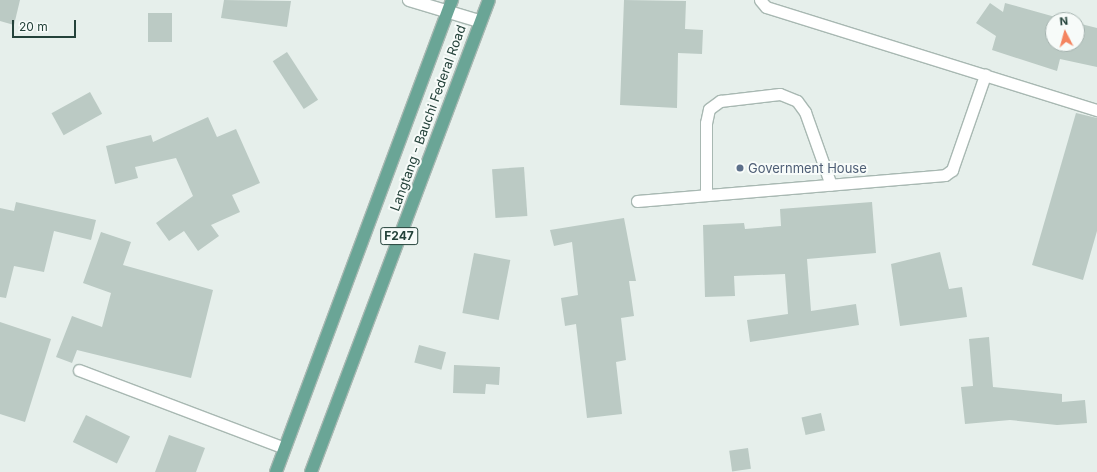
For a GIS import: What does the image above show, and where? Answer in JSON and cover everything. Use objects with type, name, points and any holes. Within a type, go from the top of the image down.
[{"type":"main road","name":"Langtang - Bauchi Federal Road","points":[[276,472],[446,11],[452,0]]},
{"type":"main road","name":"Langtang - Bauchi Federal Road","points":[[311,472],[479,21],[489,0]]},
{"type":"street","points":[[409,0],[479,21]]},
{"type":"lane","points":[[760,0],[766,7],[1097,110]]},
{"type":"lane","points":[[637,201],[945,175],[952,170],[985,75]]},
{"type":"lane","points":[[706,195],[706,123],[709,109],[720,100],[780,94],[797,101],[805,112],[831,185]]},
{"type":"lane","points":[[79,370],[284,448]]},
{"type":"building","points":[[0,0],[20,0],[14,25],[0,21]]},
{"type":"building","points":[[224,0],[291,1],[287,27],[221,18]]},
{"type":"building","points":[[624,0],[686,1],[685,29],[703,30],[702,54],[678,53],[677,108],[620,105]]},
{"type":"building","points":[[990,3],[1003,12],[1005,3],[1045,14],[1045,52],[1085,52],[1085,25],[1097,28],[1097,67],[1060,59],[1057,71],[992,50],[996,36],[976,23]]},
{"type":"building","points":[[148,13],[172,13],[172,42],[148,42]]},
{"type":"building","points":[[287,52],[318,100],[304,109],[273,61]]},
{"type":"building","points":[[90,92],[102,114],[64,135],[52,113]]},
{"type":"building","points":[[1076,113],[1097,118],[1097,231],[1083,280],[1032,265]]},
{"type":"building","points":[[208,117],[217,137],[236,129],[260,183],[232,195],[240,212],[211,225],[219,236],[198,251],[184,231],[169,241],[156,223],[193,196],[176,158],[135,167],[138,178],[115,184],[106,146],[151,135],[153,142]]},
{"type":"building","points":[[524,167],[527,216],[495,218],[492,169]]},
{"type":"building","points":[[16,202],[96,220],[91,240],[54,231],[44,272],[14,266],[6,298],[0,297],[0,208],[14,211]]},
{"type":"building","points":[[872,202],[876,253],[807,259],[811,311],[856,304],[859,325],[750,342],[747,320],[788,314],[785,274],[734,276],[735,296],[705,297],[703,225],[744,223],[745,229],[781,226],[780,209]]},
{"type":"building","points":[[624,218],[636,281],[629,281],[634,316],[621,318],[626,360],[616,362],[622,414],[587,418],[576,324],[565,326],[561,298],[578,295],[572,242],[554,246],[550,230]]},
{"type":"building","points":[[101,232],[131,242],[123,265],[213,290],[191,378],[77,350],[72,363],[56,357],[72,316],[102,327],[111,293],[83,283]]},
{"type":"building","points":[[940,252],[949,289],[962,287],[967,317],[900,326],[891,264]]},
{"type":"building","points":[[474,253],[510,260],[499,320],[462,313]]},
{"type":"building","points":[[0,322],[51,339],[25,422],[0,414]]},
{"type":"building","points":[[989,337],[993,387],[1062,394],[1062,402],[1085,400],[1087,423],[1057,425],[1010,420],[965,424],[961,387],[973,386],[969,339]]},
{"type":"building","points":[[419,345],[446,352],[441,370],[414,362]]},
{"type":"building","points":[[454,365],[500,367],[499,385],[486,384],[485,394],[453,393]]},
{"type":"building","points":[[821,413],[825,431],[806,435],[802,417]]},
{"type":"building","points":[[86,415],[130,436],[117,463],[73,442]]},
{"type":"building","points":[[169,435],[205,448],[196,472],[155,472]]},
{"type":"building","points":[[748,448],[751,469],[732,471],[729,451]]},
{"type":"place","name":"Government House","points":[[740,168]]}]
